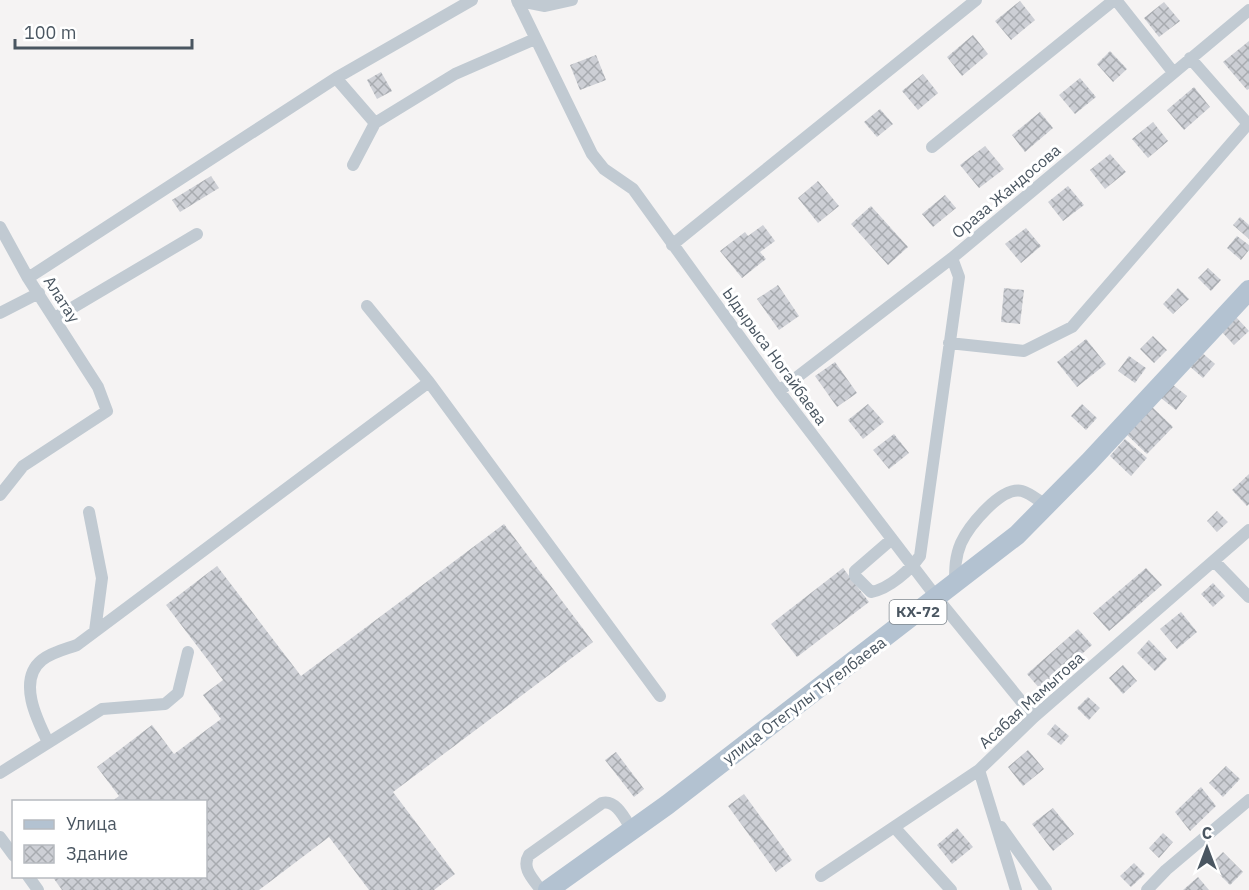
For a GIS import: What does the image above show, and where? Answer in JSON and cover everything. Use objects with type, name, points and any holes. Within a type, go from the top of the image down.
[{"type":"main road","name":"улица Отегулы Тугелбаева","points":[[548,890],[632,830],[1017,535],[1249,290]]},
{"type":"street","points":[[28,278],[336,78],[472,0]]},
{"type":"street","points":[[518,2],[545,6],[572,0]]},
{"type":"street","points":[[672,245],[976,0]]},
{"type":"street","points":[[932,147],[1115,0],[1173,72]]},
{"type":"street","name":"Ыдырыса Ногайбаева","points":[[518,2],[592,154],[604,169],[633,189],[779,391],[936,598],[1034,717]]},
{"type":"street","name":"Ораза Жандосова","points":[[779,391],[952,258],[1249,10]]},
{"type":"street","points":[[353,165],[375,123],[455,74],[535,39]]},
{"type":"street","points":[[950,343],[1024,351],[1072,327],[1248,125],[1190,58]]},
{"type":"street","points":[[336,78],[375,123]]},
{"type":"street","name":"Алатау","points":[[0,227],[28,278],[98,387],[107,411],[22,466],[0,495]]},
{"type":"street","points":[[55,318],[197,234]]},
{"type":"street","points":[[892,539],[859,565],[855,576],[871,592],[879,591],[913,566],[920,556],[959,277],[952,258]]},
{"type":"street","points":[[0,313],[39,293]]},
{"type":"street","points":[[367,306],[429,382],[660,696]]},
{"type":"street","points":[[48,742],[34,716],[31,675],[40,661],[77,645],[429,382]]},
{"type":"street","points":[[955,584],[954,563],[961,542],[987,507],[1011,492],[1022,491],[1046,506]]},
{"type":"street","points":[[90,512],[102,578],[95,631]]},
{"type":"street","name":"Асабая Мамытова","points":[[821,876],[980,770],[1034,717],[1249,530]]},
{"type":"street","points":[[1214,561],[1249,597]]},
{"type":"street","points":[[0,772],[102,709],[165,704],[178,693],[188,652]]},
{"type":"street","points":[[980,770],[1016,890]]},
{"type":"street","points":[[1147,890],[1166,870],[1249,800]]},
{"type":"street","points":[[541,890],[525,867],[525,861],[529,855],[602,803],[608,801],[614,804],[632,830]]},
{"type":"street","points":[[995,819],[1046,890]]},
{"type":"street","points":[[895,828],[951,890]]},
{"type":"street","points":[[0,837],[12,853]]},
{"type":"building","points":[[1020,1],[1035,20],[1011,40],[995,21]]},
{"type":"building","points":[[1164,2],[1180,21],[1159,37],[1144,18]]},
{"type":"building","points":[[973,35],[988,54],[962,76],[947,57]]},
{"type":"building","points":[[1249,41],[1249,89],[1247,90],[1223,62]]},
{"type":"building","points":[[1110,51],[1127,69],[1113,82],[1097,64]]},
{"type":"building","points":[[596,55],[606,80],[580,90],[570,65]]},
{"type":"building","points":[[381,72],[392,91],[377,99],[367,80]]},
{"type":"building","points":[[923,74],[938,93],[918,110],[902,91]]},
{"type":"building","points":[[1080,78],[1096,97],[1075,114],[1059,95]]},
{"type":"building","points":[[1194,87],[1210,107],[1184,130],[1167,110]]},
{"type":"building","points":[[880,109],[893,124],[877,137],[864,122]]},
{"type":"building","points":[[1040,112],[1053,128],[1025,152],[1012,135]]},
{"type":"building","points":[[1153,122],[1168,141],[1148,158],[1132,139]]},
{"type":"building","points":[[985,146],[1004,169],[979,188],[960,165]]},
{"type":"building","points":[[1110,154],[1126,172],[1105,189],[1090,170]]},
{"type":"building","points":[[211,176],[219,188],[180,212],[172,200]]},
{"type":"building","points":[[818,181],[839,206],[818,223],[798,198]]},
{"type":"building","points":[[1068,186],[1084,205],[1063,221],[1048,202]]},
{"type":"building","points":[[945,195],[956,208],[933,227],[922,214]]},
{"type":"building","points":[[871,206],[908,247],[888,265],[851,224]]},
{"type":"building","points":[[1240,217],[1249,225],[1249,239],[1233,225]]},
{"type":"building","points":[[763,225],[775,241],[760,252],[766,259],[742,278],[720,251],[745,232],[748,236]]},
{"type":"building","points":[[1026,228],[1041,246],[1021,263],[1005,244]]},
{"type":"building","points":[[1237,236],[1249,245],[1249,250],[1241,260],[1227,248]]},
{"type":"building","points":[[1208,268],[1221,280],[1211,291],[1198,278]]},
{"type":"building","points":[[778,285],[799,316],[779,330],[757,299]]},
{"type":"building","points":[[1004,288],[1024,290],[1020,324],[1001,322]]},
{"type":"building","points":[[1178,288],[1189,299],[1173,314],[1163,304]]},
{"type":"building","points":[[1236,317],[1249,331],[1234,345],[1221,331]]},
{"type":"building","points":[[1153,336],[1167,350],[1154,363],[1140,349]]},
{"type":"building","points":[[1086,339],[1106,364],[1077,387],[1057,362]]},
{"type":"building","points":[[1200,351],[1215,364],[1203,378],[1187,364]]},
{"type":"building","points":[[1129,356],[1146,368],[1135,383],[1118,371]]},
{"type":"building","points":[[835,362],[857,393],[837,407],[815,376]]},
{"type":"building","points":[[1172,384],[1187,396],[1176,410],[1161,398]]},
{"type":"building","points":[[868,404],[884,422],[863,439],[848,420]]},
{"type":"building","points":[[1082,404],[1097,418],[1086,430],[1071,416]]},
{"type":"building","points":[[1149,404],[1173,427],[1147,454],[1123,431]]},
{"type":"building","points":[[894,434],[909,453],[889,469],[873,450]]},
{"type":"building","points":[[1125,439],[1147,458],[1131,476],[1110,456]]},
{"type":"building","points":[[1249,474],[1249,504],[1247,506],[1232,490]]},
{"type":"building","points":[[1217,511],[1228,522],[1217,532],[1207,521]]},
{"type":"building","points":[[504,524],[593,642],[393,792],[455,874],[434,890],[369,890],[329,837],[259,890],[62,890],[53,878],[207,878],[207,800],[114,800],[119,796],[97,767],[152,725],[174,754],[221,719],[203,695],[223,680],[166,605],[217,566],[301,676]]},
{"type":"building","points":[[843,568],[869,602],[797,657],[771,624]]},
{"type":"building","points":[[1146,568],[1162,585],[1109,631],[1093,613]]},
{"type":"building","points":[[1213,583],[1225,596],[1213,607],[1201,594]]},
{"type":"building","points":[[1181,612],[1197,632],[1177,649],[1160,629]]},
{"type":"building","points":[[1078,629],[1092,645],[1041,690],[1027,674]]},
{"type":"building","points":[[1149,640],[1167,659],[1155,671],[1137,653]]},
{"type":"building","points":[[1123,665],[1137,681],[1123,694],[1109,678]]},
{"type":"building","points":[[1088,697],[1100,708],[1089,720],[1077,708]]},
{"type":"building","points":[[1055,724],[1069,736],[1061,745],[1047,734]]},
{"type":"building","points":[[1028,750],[1044,769],[1023,786],[1008,767]]},
{"type":"building","points":[[616,752],[644,789],[634,797],[605,760]]},
{"type":"building","points":[[1226,766],[1240,779],[1223,797],[1209,783]]},
{"type":"building","points":[[1201,787],[1216,806],[1190,831],[1175,812]]},
{"type":"building","points":[[744,794],[792,860],[776,872],[728,806]]},
{"type":"building","points":[[1053,808],[1074,834],[1053,851],[1032,824]]},
{"type":"building","points":[[957,828],[973,847],[952,864],[937,845]]},
{"type":"building","points":[[1163,833],[1173,842],[1159,858],[1149,848]]},
{"type":"building","points":[[1223,852],[1243,872],[1230,885],[1210,865]]},
{"type":"building","points":[[1134,863],[1145,874],[1131,887],[1120,876]]},
{"type":"building","points":[[1198,877],[1209,890],[1183,890]]}]
